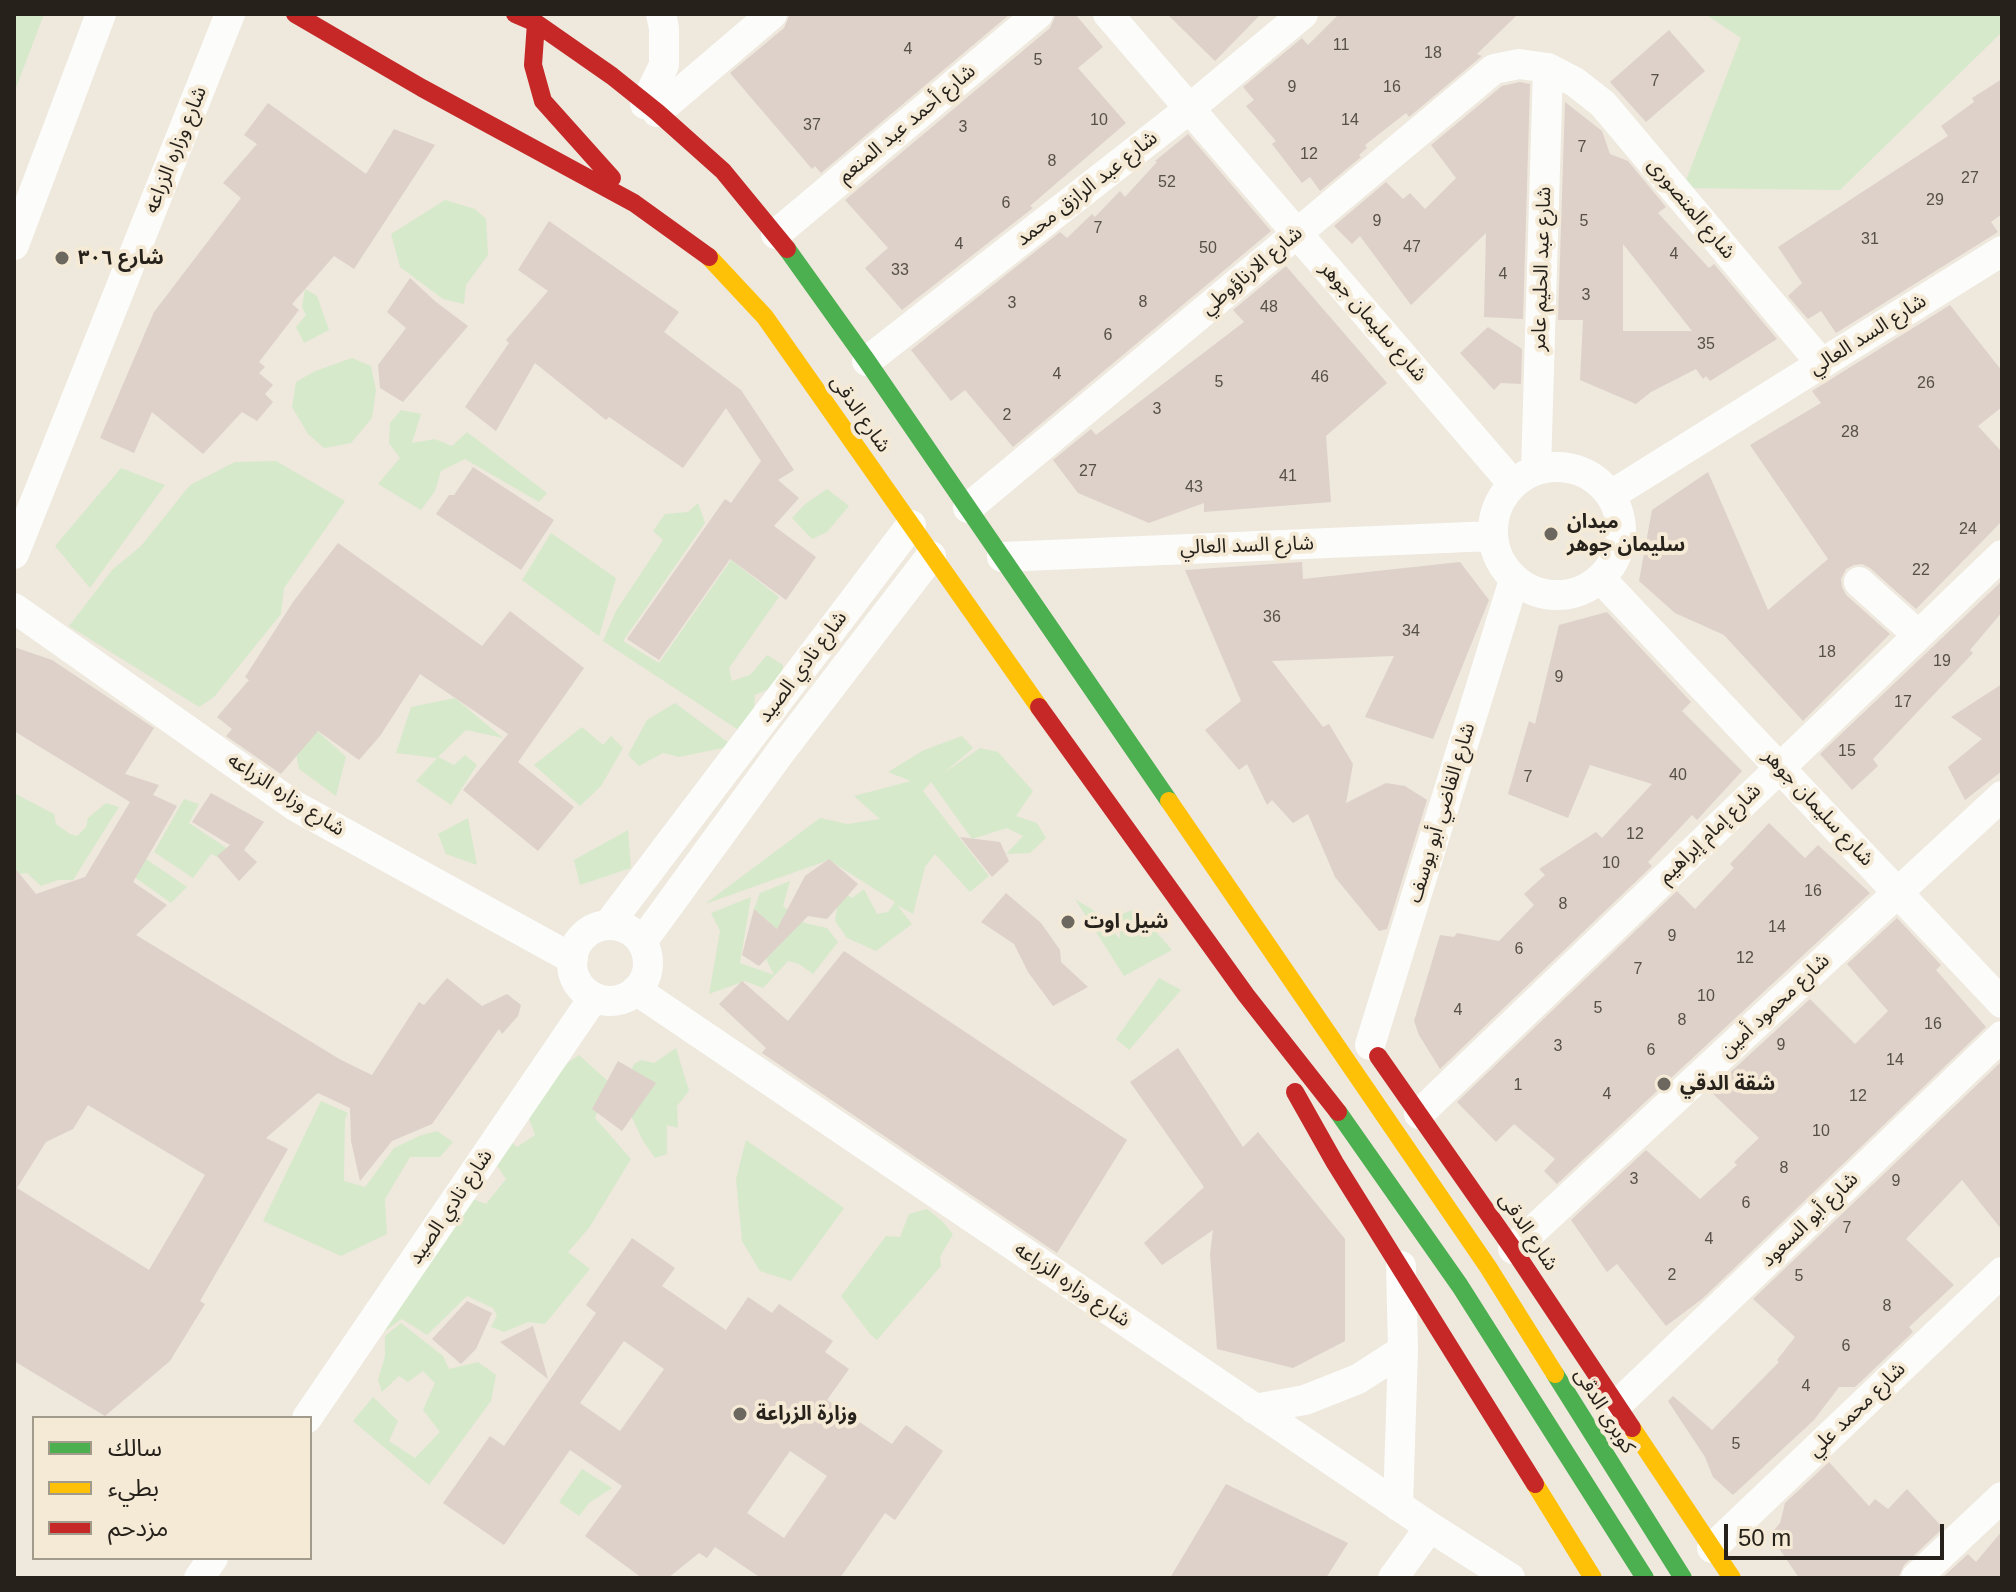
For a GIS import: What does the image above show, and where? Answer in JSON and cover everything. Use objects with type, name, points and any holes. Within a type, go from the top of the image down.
[{"type":"main road","name":"شارع الدقى","points":[[295,14],[422,88],[634,203],[704,252],[765,317],[931,556],[1246,995],[1330,1101],[1460,1286],[1645,1578]]},
{"type":"main road","name":"شارع الدقى","points":[[515,14],[536,23],[612,76],[651,108],[723,171],[776,234],[867,361],[1488,1267]]},
{"type":"main road","points":[[536,23],[533,65],[543,101],[634,203]]},
{"type":"main road","name":"شارع الدقى","points":[[1260,934],[1293,955],[1302,965]]},
{"type":"main road","name":"شارع الدقى","points":[[1246,995],[1335,1163],[1593,1578]]},
{"type":"main road","name":"شارع الدقى","points":[[1365,1039],[1513,1249],[1732,1578]]},
{"type":"main road","name":"كوبرى الدقى","points":[[1488,1267],[1683,1578]]},
{"type":"street","points":[[14,245],[101,14]]},
{"type":"street","name":"شارع وزاره الزراعه","points":[[14,554],[230,14]]},
{"type":"street","points":[[651,108],[664,65],[661,14]]},
{"type":"street","points":[[651,108],[772,14]]},
{"type":"street","name":"شارع أحمد عبد المنعم","points":[[776,234],[1038,14]]},
{"type":"street","name":"شارع سليمان جوهر","points":[[1108,14],[1297,234],[1524,477]]},
{"type":"street","name":"شارع عبد الرازق محمد","points":[[867,361],[1189,109],[1303,14]]},
{"type":"street","name":"شارع الارناؤوطي","points":[[968,508],[1494,69],[1519,64],[1548,68]]},
{"type":"street","name":"شارع المنصورى","points":[[1548,68],[1575,82],[1603,104],[1821,363]]},
{"type":"street","name":"شارع عبد الحليم عامر","points":[[1524,477],[1548,68]]},
{"type":"street","name":"شارع السد العالي","points":[[1611,495],[2002,251]]},
{"type":"street","points":[[1557,466],[1578,470],[1597,480],[1611,495],[1620,516],[1622,538],[1615,560],[1601,579],[1589,588],[1558,596],[1542,595],[1514,580],[1500,560],[1492,536],[1498,508],[1524,477],[1557,466]]},
{"type":"street","name":"شارع نادي الصيد","points":[[608,925],[911,525]]},
{"type":"street","name":"شارع السد العالي","points":[[1002,557],[1492,536]]},
{"type":"street","name":"شارع إمام إبراهيم","points":[[1419,1114],[2002,555]]},
{"type":"street","name":"شارع نادي الصيد","points":[[642,942],[782,750],[931,556]]},
{"type":"street","name":"شارع سليمان جوهر","points":[[1601,579],[2002,1003]]},
{"type":"street","name":"شارع القاضي أبو يوسف","points":[[1365,1039],[1514,580]]},
{"type":"street","points":[[1859,582],[1918,635]]},
{"type":"street","name":"شارع وزاره الزراعه","points":[[14,608],[295,806],[573,959]]},
{"type":"street","points":[[755,731],[782,750]]},
{"type":"street","name":"شارع محمود أمين","points":[[1513,1249],[2002,796]]},
{"type":"street","points":[[608,925],[621,926],[633,932],[642,942],[648,961],[643,982],[636,990],[612,1001],[594,997],[577,982],[573,959],[580,939],[588,932],[608,925]]},
{"type":"street","name":"شارع وزاره الزراعه","points":[[636,990],[1398,1506],[1510,1578]]},
{"type":"street","name":"شارع نادي الصيد","points":[[308,1416],[594,997]]},
{"type":"street","name":"شارع أبو السعود","points":[[1618,1404],[2002,1036]]},
{"type":"street","points":[[1398,1506],[1403,1350],[1400,1264]]},
{"type":"street","name":"شارع محمد علي","points":[[1712,1548],[2002,1272]]},
{"type":"street","points":[[1254,1409],[1305,1400],[1358,1379],[1403,1350]]},
{"type":"street","points":[[1916,1578],[2002,1497]]},
{"type":"street","points":[[1393,1578],[1430,1527]]},
{"type":"street","points":[[199,1578],[212,1560]]},
{"type":"green space","points":[[14,14],[44,14],[14,93]]},
{"type":"green space","points":[[1705,14],[2002,14],[2002,32],[1840,190],[1683,188],[1741,38]]},
{"type":"green space","points":[[445,200],[475,209],[486,219],[488,255],[466,285],[464,304],[443,299],[400,267],[391,234]]},
{"type":"green space","points":[[305,289],[317,296],[329,330],[304,343],[296,327],[306,315],[302,307]]},
{"type":"green space","points":[[352,358],[371,366],[376,390],[372,418],[351,443],[324,448],[308,434],[292,407],[296,382],[315,371]]},
{"type":"green space","points":[[401,410],[421,414],[412,443],[435,439],[452,446],[467,432],[547,493],[539,502],[465,459],[441,471],[435,491],[421,510],[378,484],[400,458],[389,443],[390,423]]},
{"type":"green space","points":[[276,461],[345,501],[284,588],[281,614],[214,697],[199,707],[69,626],[112,570],[141,546],[190,485],[235,462]]},
{"type":"green space","points":[[121,468],[165,485],[90,588],[55,546]]},
{"type":"green space","points":[[827,489],[849,506],[827,532],[812,539],[792,518],[805,504]]},
{"type":"green space","points":[[698,503],[705,523],[623,641],[659,663],[731,560],[779,597],[729,668],[732,681],[750,675],[767,655],[783,665],[782,678],[771,688],[755,695],[753,725],[743,733],[603,641],[616,611],[663,540],[653,531],[665,514],[688,512]]},
{"type":"green space","points":[[551,533],[616,578],[599,636],[522,580]]},
{"type":"green space","points":[[455,698],[503,738],[466,730],[438,757],[454,765],[465,755],[477,765],[451,805],[416,781],[437,758],[396,753],[411,707]]},
{"type":"green space","points":[[675,703],[733,746],[679,757],[663,753],[639,766],[628,755],[647,720]]},
{"type":"green space","points":[[582,727],[603,745],[611,736],[623,748],[601,786],[580,806],[534,765]]},
{"type":"green space","points":[[314,728],[346,757],[336,796],[299,769],[292,732]]},
{"type":"green space","points":[[962,736],[973,748],[944,773],[980,748],[998,752],[1033,791],[1016,816],[1037,823],[1046,838],[1030,853],[1006,854],[1023,836],[1007,828],[972,839],[931,782],[923,791],[989,876],[970,892],[935,854],[925,867],[913,914],[897,905],[912,924],[876,951],[847,938],[835,921],[837,907],[809,869],[852,898],[864,889],[877,914],[888,912],[895,902],[829,860],[705,904],[820,818],[847,824],[880,819],[854,796],[911,781],[888,772],[924,750]]},
{"type":"green space","points":[[14,793],[54,814],[56,824],[77,836],[86,827],[88,818],[106,803],[119,807],[73,880],[58,880],[41,886],[27,873],[14,875]]},
{"type":"green space","points":[[184,799],[199,804],[189,823],[234,853],[225,860],[211,854],[193,878],[154,852]]},
{"type":"green space","points":[[468,818],[477,865],[446,854],[438,834]]},
{"type":"green space","points":[[628,830],[631,868],[580,885],[574,860]]},
{"type":"green space","points":[[146,859],[187,887],[171,903],[133,876]]},
{"type":"green space","points":[[790,881],[783,906],[805,923],[827,928],[838,942],[813,974],[799,964],[788,961],[763,988],[745,981],[709,994],[720,931],[711,913],[751,897],[740,963],[774,975],[766,959],[786,938],[754,909],[760,893]]},
{"type":"green space","points":[[1075,899],[1093,910],[1120,939],[1119,915],[1136,909],[1172,950],[1124,976]]},
{"type":"green space","points":[[1159,978],[1181,990],[1129,1050],[1116,1039]]},
{"type":"green space","points":[[676,1048],[689,1091],[677,1106],[678,1128],[667,1125],[667,1154],[655,1158],[625,1103],[628,1078],[634,1064],[641,1060],[654,1063]]},
{"type":"green space","points":[[579,1055],[610,1083],[595,1118],[631,1159],[589,1228],[568,1252],[590,1269],[545,1324],[528,1322],[504,1332],[491,1327],[497,1315],[493,1308],[467,1296],[427,1335],[402,1319],[382,1333],[470,1198],[486,1204],[506,1179],[494,1161],[508,1139],[517,1147],[535,1135],[527,1113],[555,1072]]},
{"type":"green space","points":[[321,1101],[348,1113],[345,1119],[344,1181],[365,1187],[394,1148],[419,1136],[437,1131],[453,1142],[440,1157],[410,1157],[385,1199],[387,1234],[341,1256],[263,1221]]},
{"type":"green space","points":[[746,1140],[844,1208],[791,1281],[760,1271],[742,1241],[736,1179]]},
{"type":"green space","points":[[927,1209],[953,1234],[940,1257],[941,1266],[877,1340],[841,1296],[886,1236],[900,1237],[909,1214]]},
{"type":"green space","points":[[401,1323],[443,1356],[449,1369],[478,1362],[496,1375],[491,1401],[429,1485],[353,1421],[373,1397],[398,1421],[389,1441],[415,1458],[440,1432],[423,1410],[435,1383],[423,1371],[408,1382],[399,1376],[382,1392],[378,1380],[385,1356],[385,1336]]},
{"type":"green space","points":[[582,1469],[612,1488],[589,1503],[579,1516],[559,1502]]},
{"type":"building","points":[[790,14],[1010,14],[821,173],[815,166],[812,169],[730,73],[784,28]]},
{"type":"building","points":[[1056,14],[1075,14],[1103,47],[1078,68],[1126,123],[1030,206],[1033,208],[902,310],[865,268],[888,248],[845,200],[1050,28]]},
{"type":"building","points":[[1167,14],[1261,14],[1215,61]]},
{"type":"building","points":[[1339,14],[1518,14],[1477,54],[1482,56],[1409,117],[1406,113],[1365,145],[1367,148],[1359,155],[1361,157],[1320,191],[1310,177],[1302,183],[1272,144],[1276,141],[1246,106],[1254,100],[1243,87],[1302,38],[1308,45]]},
{"type":"building","points":[[1669,30],[1705,71],[1646,122],[1610,82]]},
{"type":"building","points":[[2002,79],[2002,214],[1991,222],[1998,232],[1836,333],[1821,311],[1808,319],[1788,296],[1802,283],[1778,247],[1948,136],[1941,126],[1974,102],[1972,98]]},
{"type":"building","points":[[1520,82],[1530,84],[1523,319],[1484,317],[1486,233],[1411,305],[1360,236],[1352,244],[1334,226],[1386,182],[1403,199],[1410,193],[1425,209],[1456,178],[1431,145],[1502,86]]},
{"type":"building","points":[[1565,102],[1602,131],[1610,154],[1628,161],[1666,207],[1658,213],[1709,268],[1714,264],[1777,339],[1710,381],[1706,376],[1703,379],[1696,369],[1651,392],[1636,404],[1580,380],[1583,320],[1558,320]],"holes":[[[1623,244],[1692,331],[1623,331]]]},
{"type":"building","points":[[268,103],[366,174],[394,129],[435,145],[354,269],[334,256],[292,304],[299,310],[259,362],[265,367],[259,373],[273,385],[265,394],[273,402],[257,421],[242,412],[203,454],[152,412],[134,453],[100,438],[154,312],[241,198],[223,183],[257,144],[244,135]]},
{"type":"building","points":[[1188,134],[1271,231],[1013,447],[965,390],[951,401],[911,350],[1060,232],[1067,238],[1092,214],[1095,217],[1120,191],[1125,197],[1155,161]]},
{"type":"building","points":[[549,221],[679,312],[664,332],[741,390],[794,470],[778,480],[799,498],[774,526],[816,557],[786,600],[730,559],[659,660],[627,639],[725,499],[731,503],[761,461],[726,408],[683,468],[609,417],[606,420],[535,363],[496,431],[465,407],[509,343],[506,340],[548,291],[518,270]]},
{"type":"building","points":[[1286,266],[1387,383],[1326,436],[1331,502],[1204,512],[1204,503],[1149,523],[1078,493],[1053,460],[1091,429],[1096,435],[1244,322],[1233,310]]},
{"type":"building","points":[[410,278],[468,326],[403,402],[380,388],[378,365],[406,328],[387,312]]},
{"type":"building","points":[[1950,305],[2002,371],[2002,407],[1978,426],[2002,452],[2002,521],[1916,609],[1870,568],[1862,564],[1846,569],[1841,579],[1846,595],[1890,634],[1803,721],[1724,635],[1675,613],[1639,581],[1652,510],[1708,472],[1768,610],[1828,559],[1750,445],[1821,403],[1812,391]]},
{"type":"building","points":[[1488,327],[1522,349],[1521,384],[1501,383],[1494,390],[1460,353]]},
{"type":"building","points":[[473,467],[554,520],[521,570],[436,514]]},
{"type":"building","points":[[338,543],[482,646],[510,611],[584,668],[518,762],[574,807],[538,851],[463,790],[508,734],[420,674],[380,736],[359,760],[318,731],[281,774],[226,736],[232,729],[217,717],[249,680],[245,677],[293,602]]},
{"type":"building","points":[[1302,562],[1303,579],[1460,562],[1489,600],[1433,739],[1365,717],[1394,656],[1272,661],[1323,727],[1329,724],[1353,764],[1346,803],[1386,783],[1405,786],[1427,800],[1387,929],[1379,931],[1335,877],[1308,814],[1293,823],[1272,800],[1267,805],[1247,764],[1239,770],[1205,730],[1241,701],[1185,570]]},
{"type":"building","points":[[2002,581],[2002,612],[1970,650],[1973,653],[1873,759],[1878,766],[1852,790],[1820,754]]},
{"type":"building","points":[[1607,612],[1691,702],[1682,711],[1742,771],[1697,820],[1692,815],[1648,862],[1652,866],[1440,1069],[1414,1021],[1440,935],[1454,937],[1457,933],[1499,941],[1534,905],[1524,894],[1545,875],[1539,869],[1596,832],[1602,838],[1652,784],[1590,765],[1568,818],[1508,794],[1529,721],[1535,724],[1559,625]]},
{"type":"building","points":[[14,647],[52,660],[154,728],[125,774],[159,785],[153,795],[177,806],[133,882],[167,905],[136,935],[341,1060],[372,1075],[419,1002],[424,1005],[447,978],[482,1006],[507,994],[521,1005],[518,1016],[502,1034],[499,1029],[432,1124],[392,1141],[360,1181],[351,1141],[350,1108],[318,1093],[266,1138],[288,1149],[200,1301],[205,1304],[170,1361],[105,1416],[14,1361],[14,867],[36,894],[85,877],[130,802],[14,731]],"holes":[[[88,1105],[205,1175],[149,1270],[17,1188],[46,1142],[73,1129]]]},
{"type":"building","points":[[2002,684],[2002,771],[1965,800],[1948,767],[1982,739],[1951,717]]},
{"type":"building","points":[[211,793],[264,822],[244,850],[257,862],[239,881],[217,856],[230,845],[192,822]]},
{"type":"building","points":[[1769,823],[1805,858],[1818,845],[1870,893],[1557,1184],[1544,1171],[1555,1159],[1514,1124],[1496,1142],[1457,1102],[1677,891],[1695,909],[1734,868],[1730,864]]},
{"type":"building","points":[[960,837],[1000,842],[1009,861],[992,877]]},
{"type":"building","points":[[829,859],[858,884],[827,919],[808,916],[759,966],[742,955],[754,909],[777,929],[805,876]]},
{"type":"building","points":[[1006,893],[1041,923],[1060,950],[1061,962],[1088,987],[1053,1006],[1028,972],[1014,944],[981,922]]},
{"type":"building","points":[[1897,918],[1941,965],[1936,970],[1986,1027],[1702,1299],[1666,1326],[1617,1264],[1607,1272],[1571,1220],[1646,1150],[1700,1199],[1737,1165],[1734,1162],[1759,1138],[1710,1091],[1810,999],[1855,1044],[1888,1011],[1847,964]]},
{"type":"building","points":[[844,951],[1127,1140],[1057,1253],[762,1053],[766,1048],[719,1004],[742,981],[788,1021]]},
{"type":"building","points":[[1178,1048],[1243,1147],[1258,1132],[1345,1239],[1345,1341],[1293,1368],[1217,1349],[1210,1254],[1213,1230],[1162,1265],[1144,1243],[1204,1187],[1130,1082]]},
{"type":"building","points":[[618,1061],[656,1083],[622,1131],[592,1109]]},
{"type":"building","points":[[2002,1061],[2002,1230],[1962,1180],[1906,1239],[1954,1285],[1909,1327],[1913,1332],[1855,1387],[1839,1387],[1814,1420],[1733,1495],[1713,1477],[1705,1457],[1668,1401],[1673,1396],[1712,1430],[1779,1362],[1777,1360],[1795,1337],[1753,1299]]},
{"type":"building","name":"وزارة الزراعة","points":[[632,1238],[675,1268],[662,1286],[726,1330],[748,1297],[772,1313],[779,1304],[833,1341],[825,1352],[849,1369],[827,1400],[892,1444],[906,1425],[943,1451],[895,1520],[885,1513],[840,1578],[761,1578],[715,1547],[707,1558],[699,1553],[668,1578],[642,1578],[585,1536],[622,1486],[570,1450],[504,1545],[443,1503],[490,1436],[504,1446],[596,1313],[586,1305]],"holes":[[[624,1341],[664,1369],[620,1431],[580,1403]],[[790,1451],[827,1476],[784,1538],[747,1513]]]},
{"type":"building","points":[[467,1301],[492,1313],[476,1349],[461,1364],[432,1339]]},
{"type":"building","points":[[533,1326],[548,1379],[500,1342]]},
{"type":"building","points":[[1829,1462],[1869,1506],[1875,1499],[1888,1509],[1907,1489],[1943,1528],[1904,1565],[1898,1578],[1799,1578],[1770,1535],[1780,1523],[1785,1503]]},
{"type":"building","points":[[1226,1484],[1348,1543],[1326,1578],[1170,1578]]},
{"type":"building","points":[[2002,1531],[2002,1578],[1942,1578],[1968,1554],[1976,1562]]},
{"type":"traffic: fast","points":[[787,249],[1169,801]]},
{"type":"traffic: fast","points":[[1338,1112],[1460,1286],[1645,1578]]},
{"type":"traffic: fast","points":[[1555,1374],[1683,1578]]},
{"type":"traffic: slow","points":[[709,257],[765,317],[1039,707]]},
{"type":"traffic: slow","points":[[1169,801],[1488,1267],[1555,1374]]},
{"type":"traffic: slow","points":[[1632,1428],[1732,1578]]},
{"type":"traffic: slow","points":[[1535,1484],[1593,1578]]},
{"type":"traffic: jam","points":[[295,14],[422,88],[634,203],[709,257]]},
{"type":"traffic: jam","points":[[515,14],[536,23],[657,112],[723,171],[787,249]]},
{"type":"traffic: jam","points":[[536,23],[533,65],[543,101],[612,178]]},
{"type":"traffic: jam","points":[[1039,707],[1246,995],[1338,1112]]},
{"type":"traffic: jam","points":[[1378,1056],[1513,1249],[1632,1428]]},
{"type":"traffic: jam","points":[[1295,1092],[1335,1163],[1535,1484]]},
{"type":"place","name":"شارع ٣٠٦","points":[[62,258]]},
{"type":"place","name":"ميدان سليمان جوهر","points":[[1551,534]]},
{"type":"place","name":"شيل اوت","points":[[1068,922]]},
{"type":"place","name":"شقة الدقي","points":[[1664,1084]]},
{"type":"place","name":"وزارة الزراعة","points":[[740,1414]]}]
